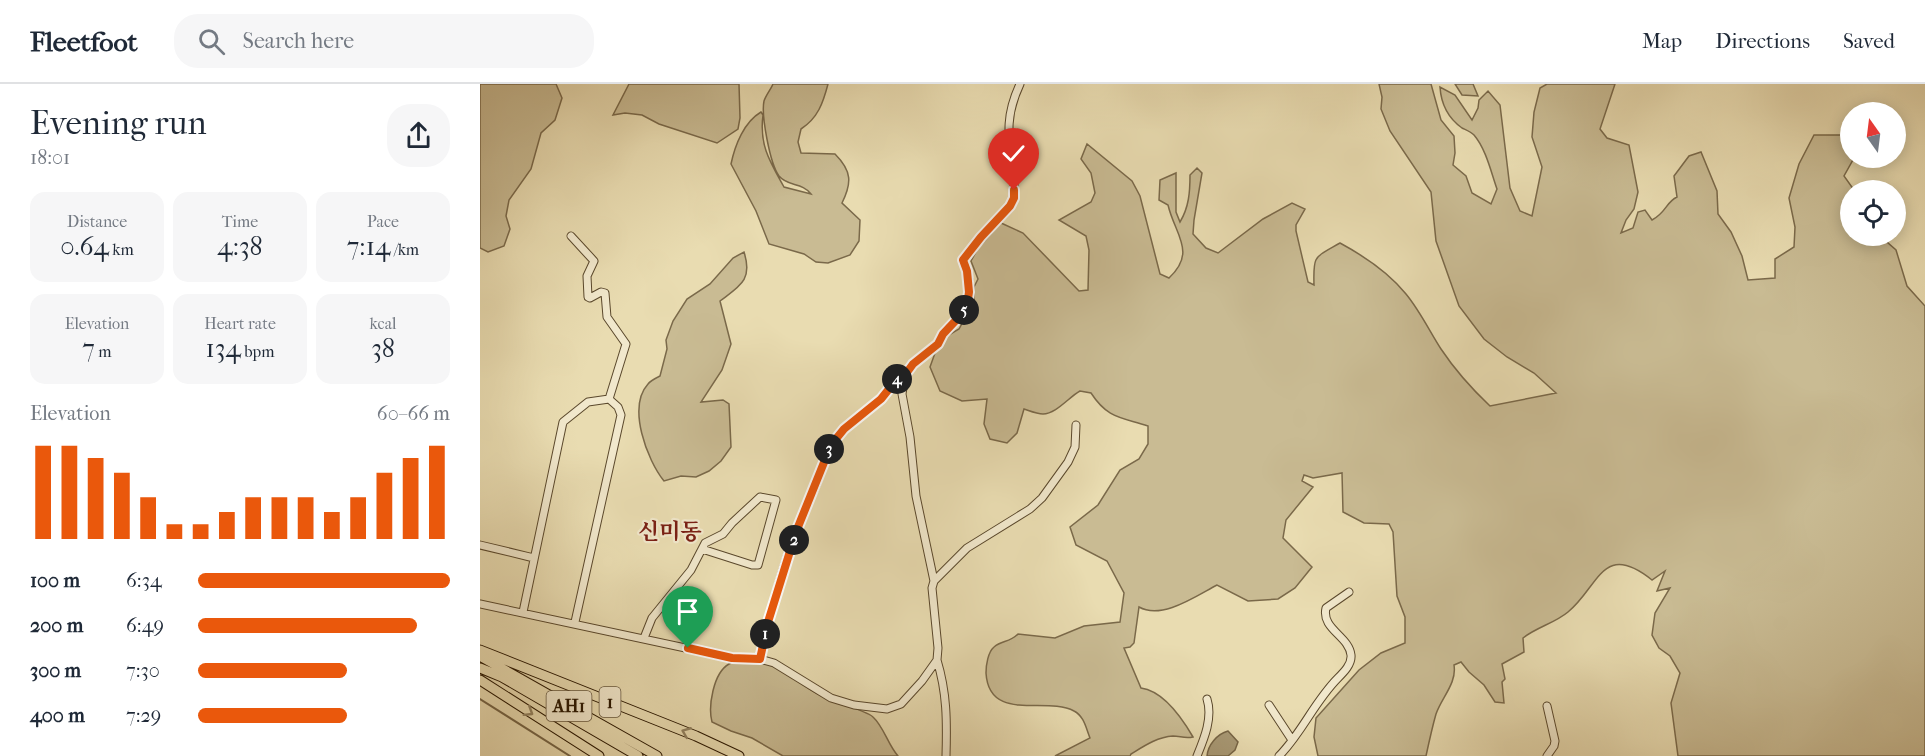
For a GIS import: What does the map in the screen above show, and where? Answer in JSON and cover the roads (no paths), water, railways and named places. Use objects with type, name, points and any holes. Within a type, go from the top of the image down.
[{"type":"highway","name":"1","points":[[480,650],[696,736],[739,756]]},
{"type":"highway","name":"AH1","points":[[480,656],[657,756]]},
{"type":"highway","name":"AH1","points":[[480,668],[502,677],[638,756]]},
{"type":"highway","points":[[480,680],[599,756]]},
{"type":"street","points":[[946,756],[947,716],[944,683],[937,660],[938,648],[932,588],[934,581],[916,496],[910,437],[902,394],[905,375],[913,364],[938,344],[943,334],[967,306],[969,280],[963,260],[1010,206],[1014,198],[1007,128],[1010,111],[1020,84]]},
{"type":"street","points":[[571,236],[594,261],[587,276],[588,297],[605,293],[607,317],[626,344],[609,399]]},
{"type":"street","points":[[760,659],[768,622],[796,532],[831,445],[844,429],[881,399],[897,379],[905,375]]},
{"type":"street","points":[[523,612],[563,422],[588,402],[609,399],[618,407],[621,415],[575,622]]},
{"type":"street","points":[[934,581],[967,548],[1030,509],[1042,498],[1068,462],[1075,447],[1076,425]]},
{"type":"street","points":[[644,638],[652,618],[691,570],[702,549],[708,541],[723,534],[760,497],[776,500],[758,565],[702,549]]},
{"type":"street","points":[[480,545],[534,558]]},
{"type":"street","points":[[1279,756],[1324,693],[1345,671],[1350,662],[1352,656],[1349,646],[1325,618],[1326,608],[1349,592]]},
{"type":"street","points":[[480,604],[575,622],[732,658],[760,659],[793,673],[831,698],[854,705],[887,708],[901,704],[937,660]]},
{"type":"street","points":[[1197,756],[1208,726],[1210,707],[1207,699]]},
{"type":"street","points":[[1269,705],[1292,740]]},
{"type":"street","points":[[1547,706],[1555,741],[1547,756]]},
{"type":"waterway","points":[[480,699],[570,756]]},
{"type":"district","name":"신미동","points":[[670,531]]}]
